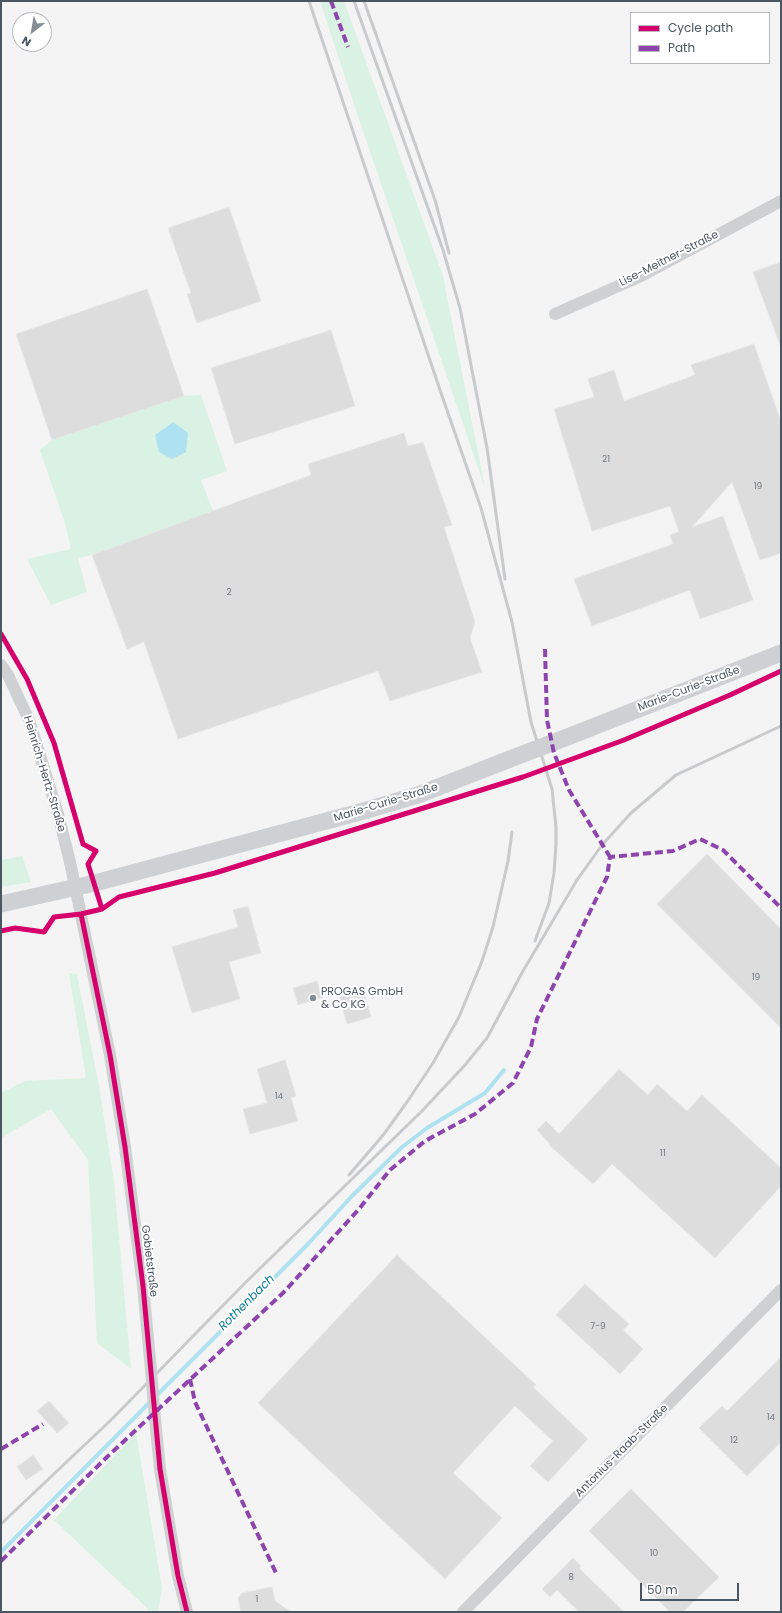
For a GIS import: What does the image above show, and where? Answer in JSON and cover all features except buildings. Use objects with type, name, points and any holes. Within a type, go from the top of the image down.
[{"type":"main road","name":"Marie-Curie-Straße","points":[[1,904],[75,888],[418,795],[781,653]]},
{"type":"street","name":"Lise-Meitner-Straße","points":[[555,314],[641,276],[781,201]]},
{"type":"street","name":"Heinrich-Hertz-Straße","points":[[1,665],[8,675],[29,720],[62,829],[75,888]]},
{"type":"street","name":"Gobietstraße","points":[[75,888],[110,1054],[143,1286],[160,1469],[178,1576],[187,1612]]},
{"type":"street","name":"Antonius-Raab-Straße","points":[[463,1612],[781,1290]]},
{"type":"green space","points":[[320,1],[344,1],[443,276],[485,488],[360,122]]},
{"type":"green space","points":[[201,395],[227,471],[201,480],[213,511],[92,555],[78,558],[87,592],[51,605],[27,559],[71,549],[65,523],[40,450],[52,440],[184,396]]},
{"type":"green space","points":[[22,856],[31,882],[1,887],[1,860]]},
{"type":"green space","points":[[69,973],[77,974],[99,1086],[114,1182],[131,1369],[97,1343],[88,1160],[51,1109],[1,1138],[1,1093],[25,1081],[86,1078]]},
{"type":"green space","points":[[136,1433],[162,1588],[158,1612],[151,1612],[54,1520]]},
{"type":"water","points":[[173,422],[188,433],[186,452],[172,459],[159,452],[155,435]]},
{"type":"waterway","name":"Rothenbach","points":[[156,1396],[308,1244],[351,1197],[401,1148],[427,1128],[485,1093],[504,1070]]},
{"type":"waterway","name":"Rothenbach","points":[[1,1552],[151,1401]]},
{"type":"railway","points":[[309,1],[481,508],[512,622],[531,722],[552,789],[556,827],[554,873],[549,903],[535,941]]},
{"type":"railway","points":[[354,1],[443,250],[460,308],[487,448],[505,579]]},
{"type":"railway","points":[[364,1],[435,200],[449,253]]},
{"type":"railway","points":[[1,1524],[112,1419],[245,1283],[422,1111],[465,1065],[487,1038],[523,971],[577,880],[602,845],[631,813],[676,775],[781,726]]},
{"type":"railway","points":[[349,1175],[384,1134],[407,1102],[433,1063],[459,1017],[482,961],[493,927],[508,861],[512,832]]},
{"type":"marked path","points":[[331,1],[348,47]]},
{"type":"marked path","points":[[545,649],[547,720],[554,753],[569,790],[610,857]]},
{"type":"marked path","points":[[1,1561],[107,1457],[284,1292],[359,1209],[390,1170],[425,1141],[475,1114],[513,1083],[531,1047],[537,1019],[607,877],[610,857],[673,851],[700,839],[723,850],[781,908]]},
{"type":"marked path","points":[[190,1379],[195,1402],[277,1575]]},
{"type":"marked path","points":[[1,1449],[43,1424]]},
{"type":"cycle path","points":[[1,634],[27,679],[54,743],[83,844],[96,851],[88,864],[102,909]]},
{"type":"cycle path","points":[[1,931],[15,928],[44,932],[54,917],[81,914],[102,909],[119,897],[215,873],[523,777],[624,740],[730,695],[781,671]]},
{"type":"cycle path","points":[[81,914],[110,1055],[125,1147],[143,1286],[160,1469],[178,1576],[187,1612]]},
{"type":"place","name":"PROGAS GmbH & Co KG","points":[[313,998]]}]
